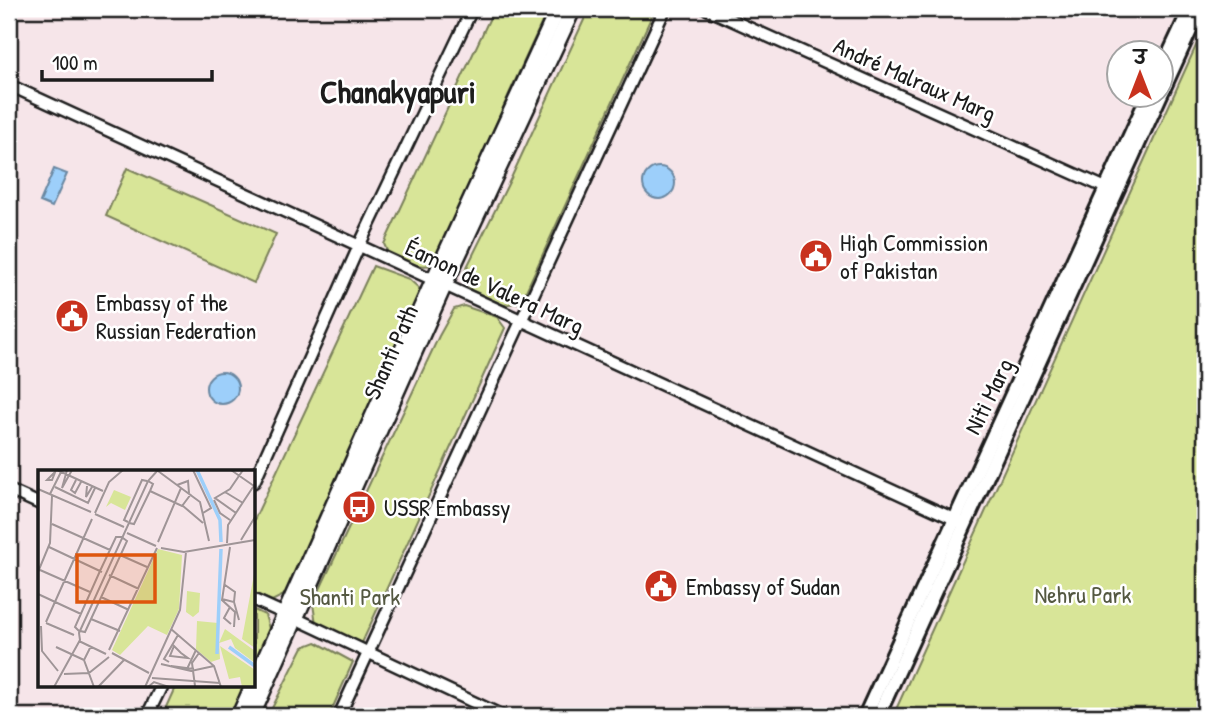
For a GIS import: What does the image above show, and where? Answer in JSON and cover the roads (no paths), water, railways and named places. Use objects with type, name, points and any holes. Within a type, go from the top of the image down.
[{"type":"main road","name":"Shanti Path","points":[[252,716],[291,617],[558,9]]},
{"type":"main road","name":"Shanti Path","points":[[439,283],[573,9]]},
{"type":"main road","name":"Shanti Path","points":[[256,679],[291,617]]},
{"type":"main road","name":"Shanti Path","points":[[239,716],[252,686]]},
{"type":"street","points":[[256,478],[359,246],[472,9]]},
{"type":"street","points":[[339,716],[665,9]]},
{"type":"street","name":"André Malraux Marg","points":[[707,9],[1106,188]]},
{"type":"street","points":[[1176,38],[1190,9]]},
{"type":"street","name":"Niti Marg","points":[[1176,61],[1200,9]]},
{"type":"street","name":"Éamon de Valera Marg","points":[[9,85],[959,521]]},
{"type":"street","name":"Niti Marg","points":[[878,716],[1026,365],[1143,108]]},
{"type":"street","name":"Niti Marg","points":[[865,716],[1154,108]]},
{"type":"street","points":[[9,489],[38,503]]},
{"type":"street","points":[[256,601],[503,716]]},
{"type":"street","points":[[147,716],[162,686]]},
{"type":"water","points":[[659,167],[670,172],[675,183],[670,194],[659,199],[648,194],[643,183],[648,172]]},
{"type":"water","points":[[54,169],[67,174],[52,207],[40,202]]},
{"type":"water","points":[[222,372],[233,377],[238,388],[233,399],[222,404],[211,399],[206,388],[211,377]]},
{"type":"place","name":"High Commission of Pakistan","points":[[816,256]]},
{"type":"place","name":"Embassy of the Russian Federation","points":[[72,316]]},
{"type":"place","name":"USSR Embassy","points":[[359,507]]},
{"type":"place","name":"Embassy of Sudan","points":[[661,586]]},
{"type":"district","name":"Chanakyapuri","points":[[398,91]]},
{"type":"park label","name":"Nehru Park","points":[[1083,594]]},
{"type":"park label","name":"Shanti Park","points":[[350,596]]}]
